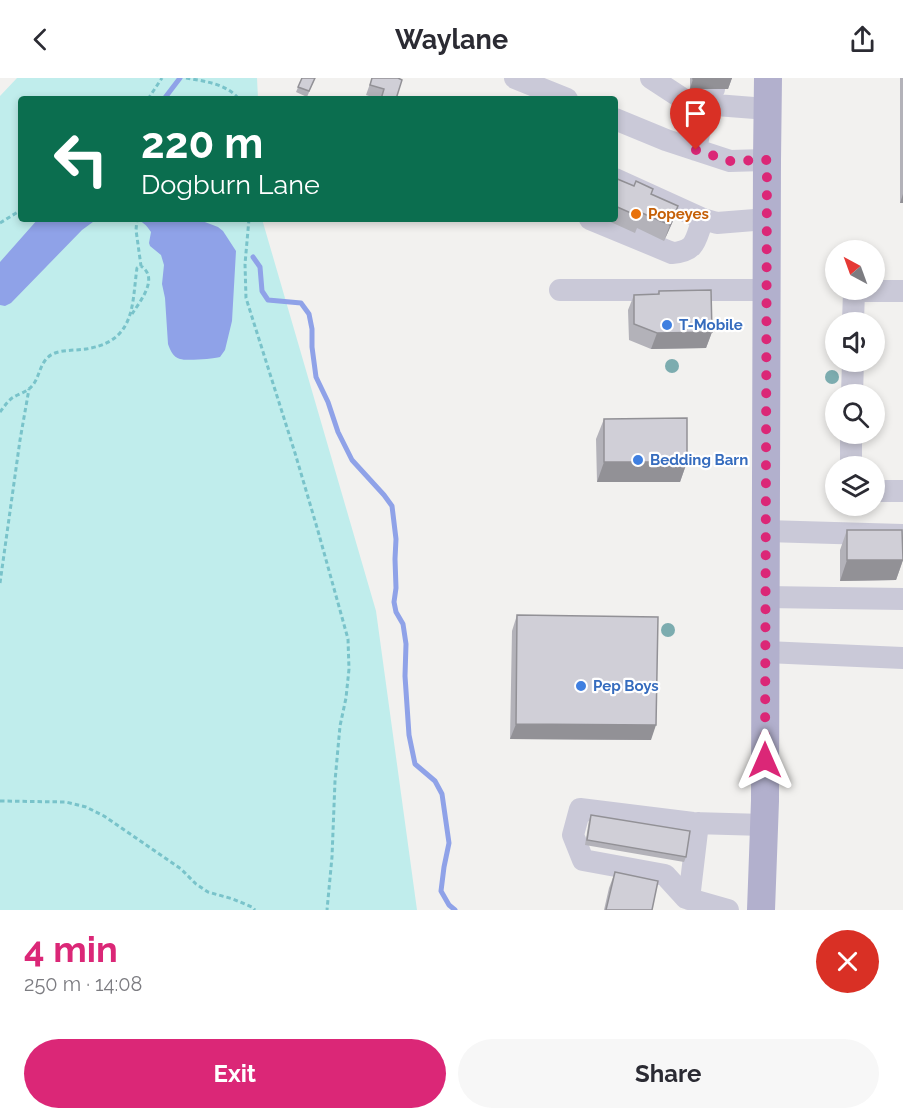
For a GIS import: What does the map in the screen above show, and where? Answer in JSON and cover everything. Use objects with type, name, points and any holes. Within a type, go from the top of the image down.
[{"type":"main road","points":[[761,910],[766,652],[768,78]]},
{"type":"street","points":[[515,78],[544,83],[563,96]]},
{"type":"street","points":[[651,78],[704,99],[768,109]]},
{"type":"street","points":[[696,150],[704,99]]},
{"type":"street","points":[[618,120],[666,140],[730,161],[767,160]]},
{"type":"street","points":[[618,180],[703,219],[717,223],[767,219]]},
{"type":"street","points":[[597,222],[672,253],[684,252],[694,245],[703,219]]},
{"type":"street","points":[[560,290],[766,290]]},
{"type":"street","points":[[853,312],[854,291],[903,291]]},
{"type":"street","points":[[885,491],[903,492]]},
{"type":"street","points":[[766,531],[903,535]]},
{"type":"street","points":[[766,597],[903,599]]},
{"type":"street","points":[[766,652],[903,658]]},
{"type":"street","points":[[728,910],[686,898],[665,875],[583,860],[573,835],[580,809],[698,823],[764,825]]},
{"type":"street","points":[[689,899],[698,823]]},
{"type":"path","points":[[150,96],[162,78]]},
{"type":"path","points":[[186,78],[218,85],[236,96]]},
{"type":"path","points":[[0,223],[18,212]]},
{"type":"path","points":[[0,412],[10,399],[29,389],[47,357],[54,353],[104,345],[113,340],[123,329],[148,286],[147,270],[141,266],[137,222]]},
{"type":"path","points":[[249,222],[245,264],[246,298],[295,453],[348,639],[349,669],[340,726],[327,910]]},
{"type":"path","points":[[130,318],[134,303],[137,268],[141,266]]},
{"type":"path","points":[[0,584],[29,389]]},
{"type":"path","points":[[0,801],[66,802],[86,807],[104,816],[181,869],[208,892],[233,899],[255,910]]},
{"type":"shaded area","points":[[17,78],[257,78],[258,96],[18,96],[18,222],[263,222],[376,611],[417,910],[0,910],[0,96]]},
{"type":"water","points":[[35,222],[93,222],[82,230],[11,303],[5,306],[0,305],[0,262]]},
{"type":"water","points":[[141,222],[205,222],[223,231],[236,251],[232,321],[225,350],[220,357],[183,360],[172,353],[168,344],[162,284],[164,265],[161,255],[150,246],[151,232]]},
{"type":"building","points":[[302,78],[315,78],[309,91],[298,87]]},
{"type":"building","points":[[372,78],[402,80],[397,96],[382,96],[384,89],[370,85]]},
{"type":"building","points":[[618,179],[634,186],[636,181],[653,189],[651,194],[678,206],[670,225],[642,213],[640,217],[618,207]]},
{"type":"building","points":[[711,290],[712,332],[657,333],[634,324],[634,295],[659,294],[659,291]]},
{"type":"building","points":[[687,418],[687,462],[604,462],[604,419]]},
{"type":"building","points":[[847,530],[902,530],[903,560],[847,560]]},
{"type":"building","name":"Pep Boys","points":[[517,615],[658,617],[656,725],[516,724]]},
{"type":"building","points":[[591,815],[690,831],[686,857],[587,840]]},
{"type":"building","points":[[615,872],[658,881],[652,910],[606,910]]},
{"type":"waterway","points":[[166,96],[180,78]]},
{"type":"waterway","points":[[253,257],[260,267],[262,291],[268,300],[301,303],[309,314],[316,377],[328,402],[338,432],[352,460],[392,506],[396,539],[394,602],[396,612],[403,624],[406,644],[405,676],[409,735],[415,764],[435,781],[442,794],[449,843],[441,891],[449,905],[455,910]]},
{"type":"place","name":"Popeyes","points":[[636,214]]},
{"type":"place","name":"T-Mobile","points":[[667,325]]},
{"type":"place","name":"Bedding Barn","points":[[638,460]]},
{"type":"place","name":"Pep Boys","points":[[581,686]]},
{"type":"route","points":[[696,150],[730,161],[767,160],[765,760]]}]
